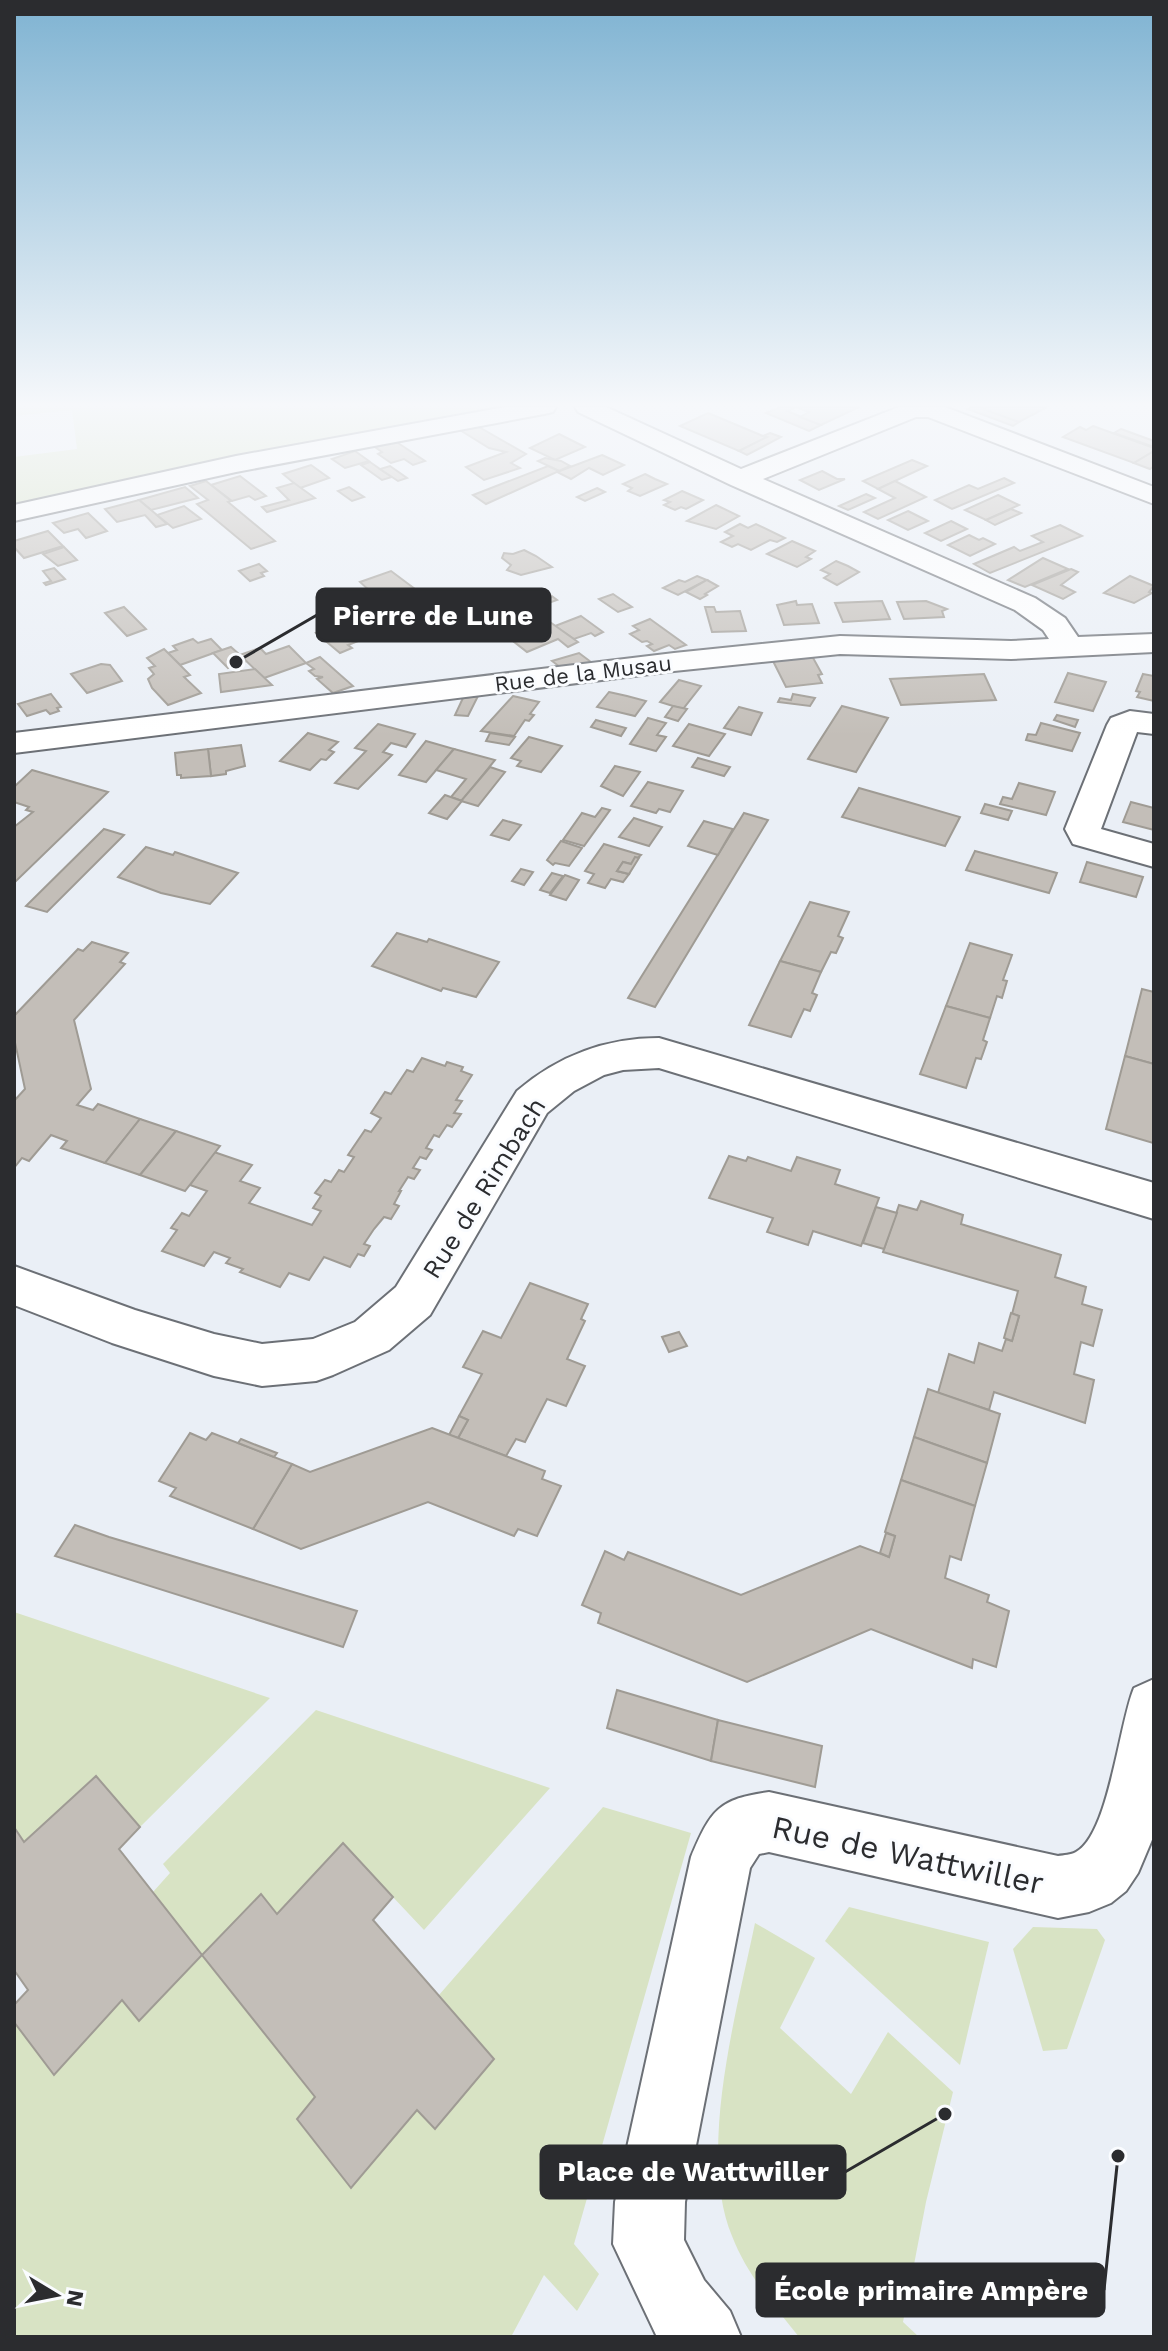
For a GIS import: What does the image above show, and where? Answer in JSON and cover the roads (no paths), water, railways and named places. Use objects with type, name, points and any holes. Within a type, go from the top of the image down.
[{"type":"street","points":[[826,517],[1025,604],[1054,624],[1069,646]]},
{"type":"street","name":"Rue de la Musau","points":[[14,743],[659,663],[840,645],[952,650],[1154,643]]},
{"type":"street","points":[[1154,724],[1130,721],[1123,725],[1083,829],[1086,836],[1096,841],[1154,856]]},
{"type":"street","name":"Rue de Rimbach","points":[[14,1285],[129,1329],[214,1355],[262,1365],[316,1360],[372,1336],[413,1301],[532,1102],[551,1083],[573,1070],[639,1052],[659,1053],[1154,1201]]},
{"type":"street","name":"Rue de Wattwiller","points":[[704,2337],[678,2306],[648,2244],[650,2202],[722,1857],[742,1826],[769,1822],[1058,1887],[1090,1880],[1114,1859],[1125,1837],[1154,1708]]},
{"type":"place","name":"Pierre de Lune","points":[[236,662]]},
{"type":"place","name":"Place de Wattwiller","points":[[945,2114]]},
{"type":"place","name":"École primaire Ampère","points":[[1118,2156]]}]
